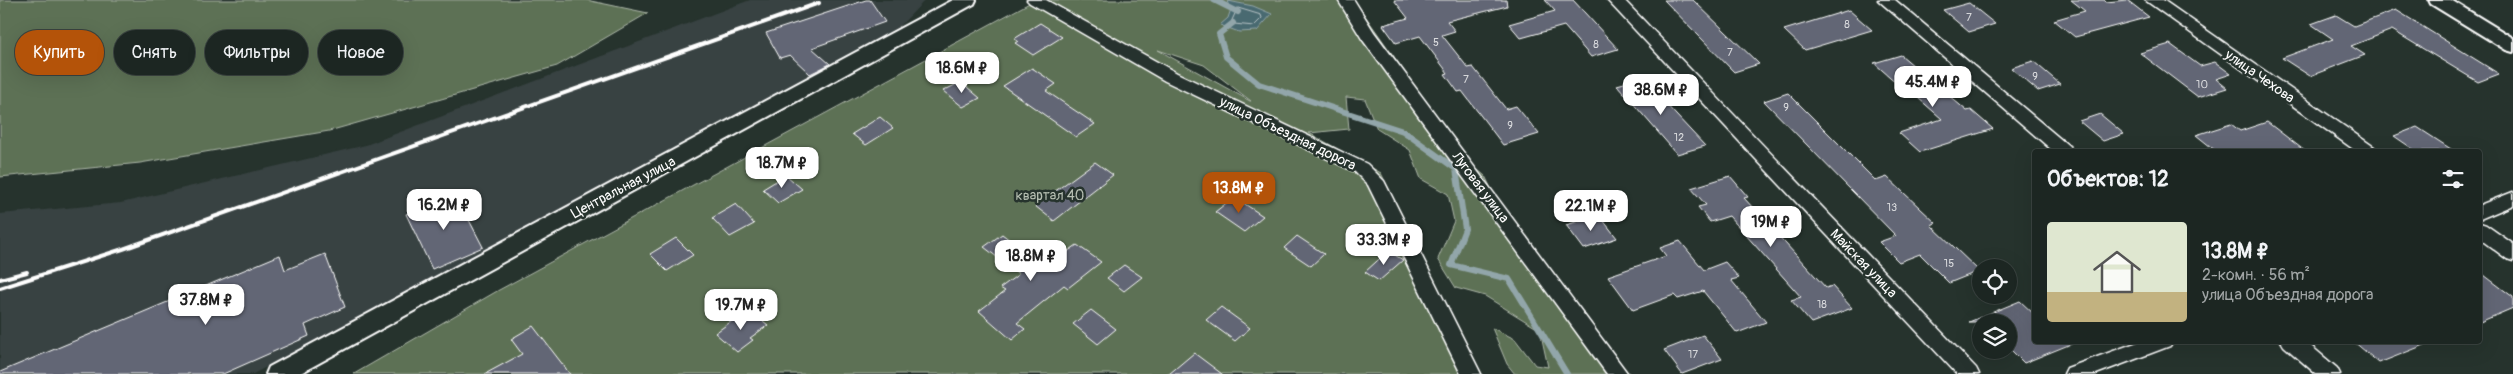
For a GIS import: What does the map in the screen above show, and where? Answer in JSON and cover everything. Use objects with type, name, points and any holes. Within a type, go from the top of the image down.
[{"type":"street","name":"улица Объездная дорога","points":[[1035,0],[1171,77],[1361,168],[1375,181],[1471,374]]},
{"type":"street","name":"Луговая улица","points":[[1346,0],[1368,36],[1618,374]]},
{"type":"street","name":"Майская улица","points":[[1614,0],[1970,374]]},
{"type":"street","points":[[1886,0],[2062,149]]},
{"type":"street","name":"улица Чехова","points":[[2153,0],[2365,149]]},
{"type":"street","points":[[2438,0],[2513,46]]},
{"type":"street","name":"Центральная улица","points":[[278,374],[964,1]]},
{"type":"street","points":[[2482,211],[2513,198]]},
{"type":"street","points":[[2482,231],[2513,254]]},
{"type":"street","points":[[2074,374],[2154,344]]},
{"type":"street","points":[[2295,344],[2330,374]]},
{"type":"shaded area","points":[[750,0],[925,0],[900,26],[253,374],[0,374],[0,214],[121,203],[366,145]]},
{"type":"green space","points":[[0,0],[586,0],[648,13],[557,66],[329,131],[140,163],[0,177]]},
{"type":"green space","name":"квартал 40","points":[[1035,0],[1354,0],[1409,78],[1429,128],[1485,176],[1525,258],[1629,374],[1515,374],[1507,364],[1492,328],[1515,339],[1535,365],[1548,367],[1540,330],[1485,296],[1456,288],[1438,259],[1454,221],[1448,194],[1421,179],[1410,150],[1377,129],[1365,99],[1346,97],[1349,129],[1309,133],[1381,173],[1479,374],[354,374],[499,290]],"holes":[[[1158,50],[1204,65],[1251,101]]]},
{"type":"water","points":[[1228,1],[1253,6],[1272,14],[1257,31],[1239,32],[1220,25],[1228,18],[1231,9]]},
{"type":"building","points":[[870,0],[885,22],[812,48],[830,64],[810,74],[790,55],[780,58],[766,33]]},
{"type":"building","points":[[1394,0],[1506,0],[1507,6],[1447,21],[1455,31],[1442,35],[1468,68],[1473,67],[1506,109],[1516,106],[1539,134],[1503,145],[1462,91],[1458,92],[1445,74],[1448,73],[1420,36],[1396,43],[1383,25],[1408,18]]},
{"type":"building","points":[[1545,0],[1573,0],[1618,49],[1591,57],[1564,26],[1521,38],[1509,24],[1555,11]]},
{"type":"building","points":[[1664,0],[1693,0],[1759,64],[1734,72]]},
{"type":"building","points":[[2071,0],[2104,0],[2106,2],[2127,0],[2149,17],[2075,37],[2054,20],[2085,11]]},
{"type":"building","points":[[1969,3],[1995,24],[1969,32],[1943,10]]},
{"type":"building","points":[[1849,10],[1872,30],[1805,50],[1784,30]]},
{"type":"building","points":[[2396,10],[2499,74],[2478,82],[2392,30],[2351,46],[2365,55],[2310,76],[2282,58],[2333,39],[2311,24],[2336,15],[2354,26]]},
{"type":"building","points":[[1040,23],[1062,37],[1033,55],[1015,43],[1018,41],[1014,39]]},
{"type":"building","points":[[2170,44],[2200,66],[2215,62],[2231,74],[2216,79],[2227,88],[2198,97],[2140,53]]},
{"type":"building","points":[[1901,55],[1967,111],[1971,110],[1993,129],[1920,152],[1899,133],[1942,119],[1901,83],[1898,84],[1874,63]]},
{"type":"building","points":[[2033,61],[2060,84],[2038,91],[2011,68]]},
{"type":"building","points":[[1032,68],[1056,84],[1046,91],[1095,124],[1076,137],[1003,86]]},
{"type":"building","points":[[1642,78],[1705,146],[1677,154],[1617,85]]},
{"type":"building","points":[[961,82],[980,98],[963,107],[943,91]]},
{"type":"building","points":[[1788,93],[1876,181],[1887,177],[1936,223],[1931,225],[1972,264],[1972,274],[1949,283],[1920,254],[1899,262],[1879,242],[1896,236],[1764,101]]},
{"type":"building","points":[[2100,114],[2124,134],[2103,141],[2079,121]]},
{"type":"building","points":[[880,117],[893,128],[866,145],[852,134]]},
{"type":"building","points":[[2267,122],[2302,149],[2214,149],[2196,135],[2231,124],[2240,131]]},
{"type":"building","points":[[2417,127],[2451,149],[2413,149],[2394,136]]},
{"type":"building","points":[[1095,162],[1113,175],[1054,221],[1035,206]]},
{"type":"building","points":[[786,175],[802,189],[778,203],[763,189]]},
{"type":"building","points":[[1730,176],[1748,197],[1744,198],[1826,288],[1832,286],[1852,308],[1811,323],[1791,300],[1801,297],[1729,216],[1710,222],[1698,207],[1706,205],[1691,188]]},
{"type":"building","points":[[455,193],[483,247],[432,269],[406,214]]},
{"type":"building","points":[[1234,197],[1263,216],[1244,232],[1215,212]]},
{"type":"building","points":[[736,204],[754,224],[730,237],[712,218]]},
{"type":"building","points":[[1599,215],[1617,238],[1584,249],[1566,225]]},
{"type":"building","points":[[1002,234],[1045,267],[1077,245],[1101,262],[1068,288],[1064,285],[1017,323],[1025,329],[1012,340],[979,311],[1005,291],[1000,288],[1019,274],[984,247]]},
{"type":"building","points":[[1297,236],[1324,254],[1311,266],[1284,248]]},
{"type":"building","points":[[676,238],[693,255],[667,271],[650,254]]},
{"type":"building","points":[[1680,241],[1704,270],[1725,262],[1739,278],[1731,280],[1766,322],[1737,333],[1703,291],[1678,299],[1674,295],[1633,310],[1608,276],[1666,256],[1660,248]]},
{"type":"building","points":[[1388,251],[1403,260],[1379,281],[1365,272]]},
{"type":"building","points":[[325,254],[345,307],[305,325],[309,336],[223,374],[0,374],[0,372],[280,255],[285,270]]},
{"type":"building","points":[[1124,265],[1142,277],[1124,291],[1107,278]]},
{"type":"building","points":[[2482,274],[2513,297],[2513,308],[2482,321]]},
{"type":"building","points":[[2020,301],[2032,312],[2032,344],[2071,344],[2024,363],[2017,356],[2017,314],[1988,314],[2017,304]]},
{"type":"building","points":[[1221,307],[1250,328],[1235,341],[1206,320]]},
{"type":"building","points":[[1091,310],[1116,329],[1098,344],[1073,324]]},
{"type":"building","points":[[746,311],[751,314],[753,313],[768,325],[750,338],[753,340],[737,352],[715,333]]},
{"type":"building","points":[[533,326],[570,374],[485,374],[522,354],[511,339]]},
{"type":"building","points":[[1703,335],[1722,359],[1682,374],[1664,350]]},
{"type":"building","points":[[2357,344],[2427,344],[2379,363]]},
{"type":"building","points":[[1194,353],[1222,374],[1169,374]]},
{"type":"waterway","points":[[1214,0],[1238,12]]},
{"type":"waterway","points":[[1233,23],[1219,34],[1226,57],[1259,84],[1403,131],[1456,169],[1465,229],[1451,265],[1509,279],[1567,374]]},
{"type":"railway","points":[[0,288],[123,249],[819,3]]},
{"type":"railway","points":[[0,279],[27,272]]}]
